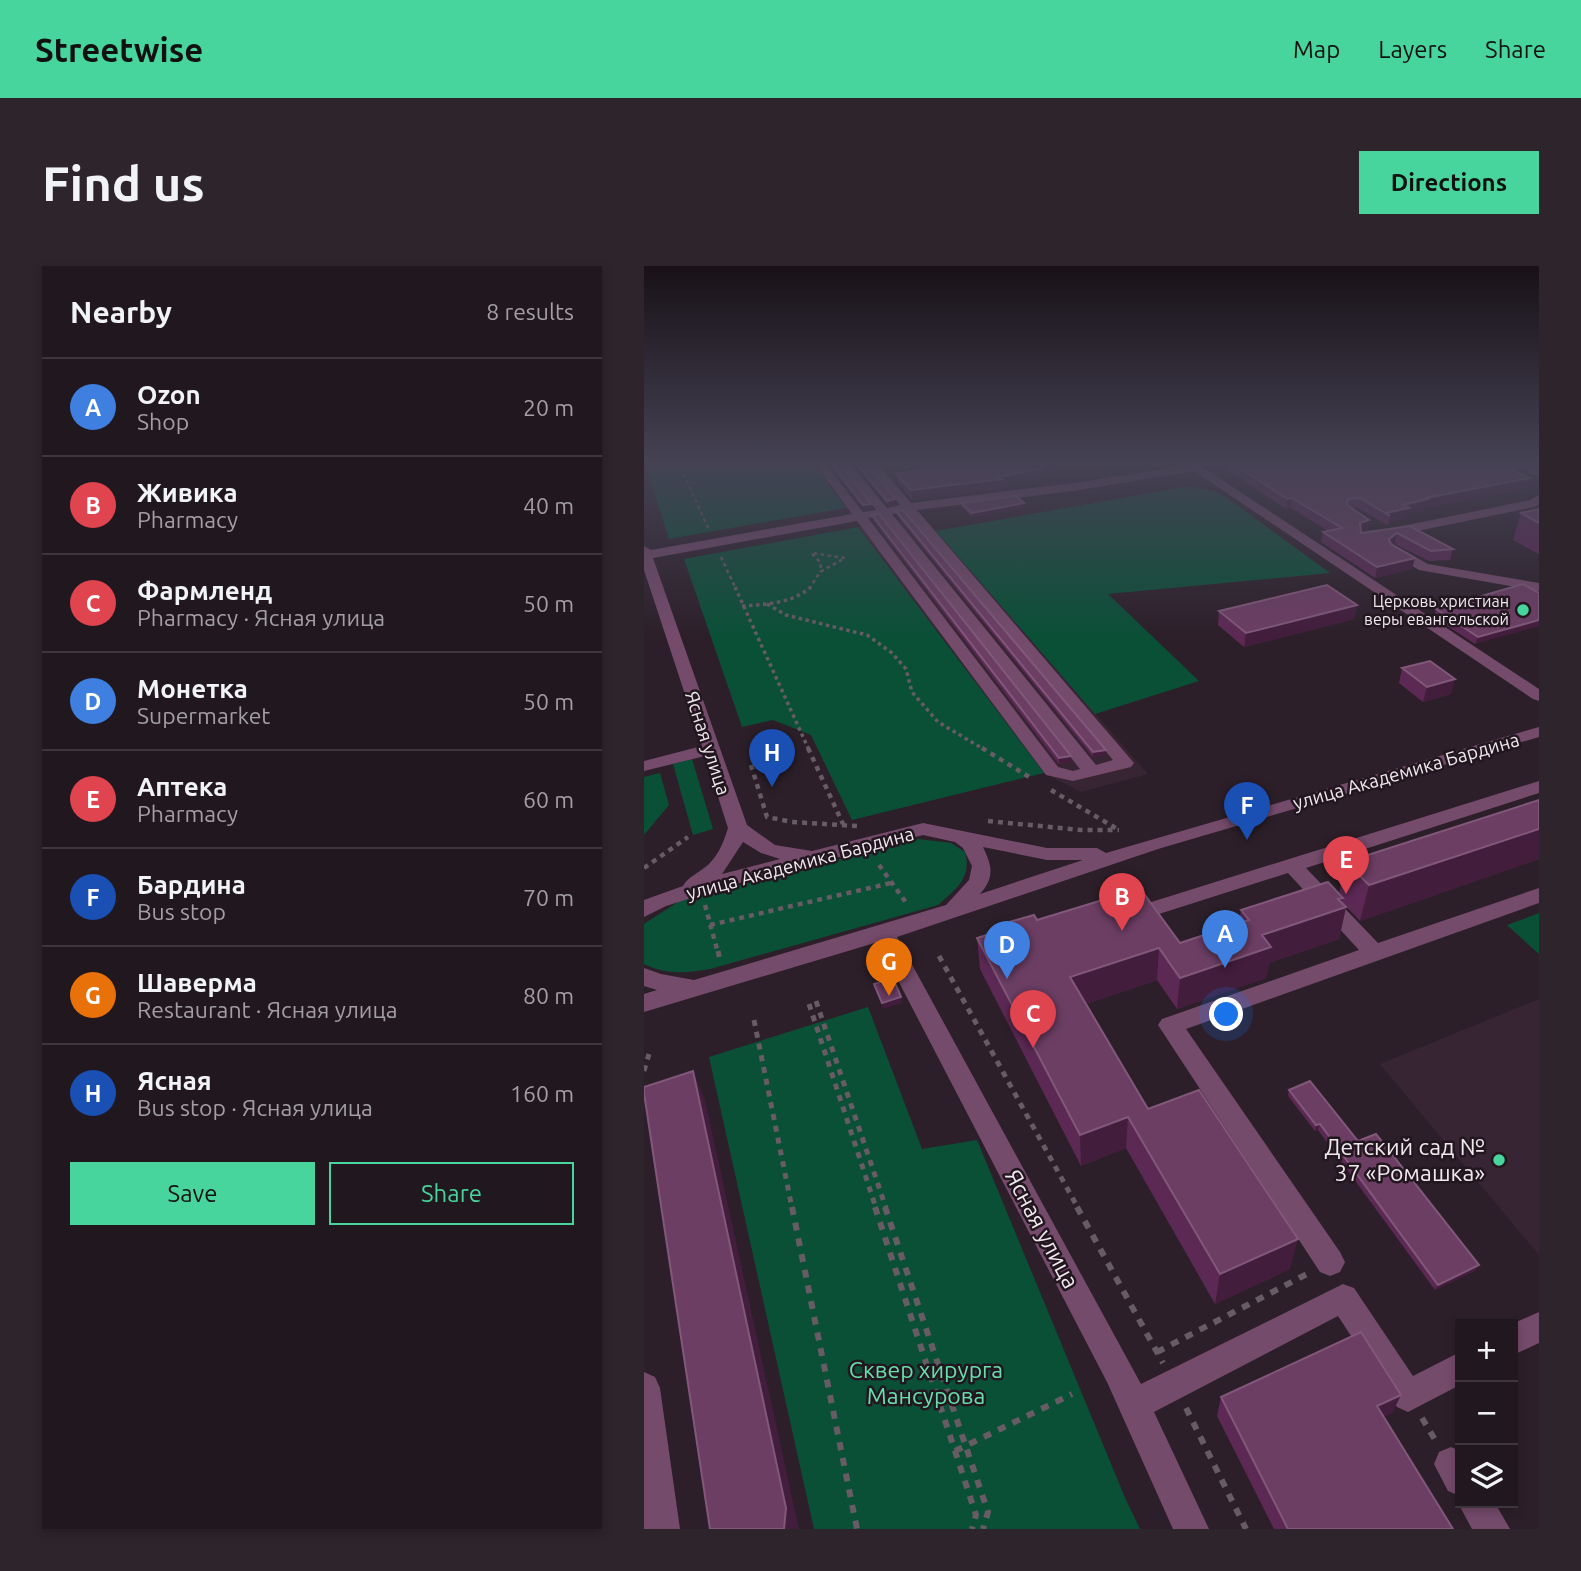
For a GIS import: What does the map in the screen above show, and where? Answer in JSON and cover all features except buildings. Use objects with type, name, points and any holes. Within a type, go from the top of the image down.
[{"type":"street","points":[[645,552],[715,543],[841,520]]},
{"type":"street","points":[[865,520],[1052,771],[1073,776],[1125,763],[918,520]]},
{"type":"street","points":[[890,520],[1091,770]]},
{"type":"street","points":[[1274,520],[1539,696]]},
{"type":"street","points":[[1379,532],[1445,520]]},
{"type":"street","points":[[884,549],[937,541]]},
{"type":"street","points":[[1395,550],[1424,567],[1539,587]]},
{"type":"street","name":"Ясная улица","points":[[645,552],[652,600],[712,749],[738,828]]},
{"type":"street","name":"улица Академика Бардина","points":[[644,1003],[884,933],[1151,845],[1539,732]]},
{"type":"street","points":[[644,766],[712,749]]},
{"type":"street","points":[[1137,914],[1539,787]]},
{"type":"street","points":[[651,905],[703,881],[729,854],[738,828],[763,849],[779,854],[797,856],[835,852]]},
{"type":"street","name":"улица Академика Бардина","points":[[651,905],[923,829],[1018,849],[1068,856],[1087,856],[1151,845]]},
{"type":"street","name":"улица Академика Бардина","points":[[951,911],[979,881],[982,866],[971,844],[959,835]]},
{"type":"street","points":[[1292,865],[1374,953]]},
{"type":"street","points":[[1330,1262],[1170,1025],[1539,895]]},
{"type":"street","name":"Ясная улица","points":[[884,933],[1134,1405],[1191,1529]]},
{"type":"street","name":"улица Академика Бардина","points":[[644,976],[657,982],[686,988],[713,984]]},
{"type":"street","points":[[1134,1405],[1343,1298],[1408,1396],[1455,1371]]},
{"type":"street","points":[[1518,1337],[1539,1326]]},
{"type":"street","points":[[644,1388],[662,1529]]},
{"type":"street","points":[[1478,1508],[1492,1529]]},
{"type":"path","points":[[705,520],[843,824]]},
{"type":"path","points":[[742,606],[799,597],[811,588],[820,572],[821,563],[812,553],[845,558],[820,572]]},
{"type":"path","points":[[767,604],[786,615],[867,635],[892,653],[906,669],[912,692],[938,723],[1034,780]]},
{"type":"path","points":[[751,765],[767,817],[792,822],[855,827]]},
{"type":"path","points":[[1044,786],[1119,830]]},
{"type":"path","points":[[644,868],[688,837]]},
{"type":"path","points":[[879,865],[910,907]]},
{"type":"path","points":[[710,925],[891,883]]},
{"type":"path","points":[[705,904],[720,961]]},
{"type":"path","points":[[939,956],[1157,1352],[1246,1529]]},
{"type":"path","points":[[972,1529],[976,1515],[812,1003],[988,1512],[983,1529]]},
{"type":"path","points":[[754,1020],[857,1529]]},
{"type":"path","points":[[644,1071],[649,1054]]},
{"type":"path","points":[[1157,1352],[1330,1262]]},
{"type":"path","points":[[956,1451],[1072,1394]]},
{"type":"path","points":[[1408,1396],[1455,1472]]},
{"type":"shaded area","points":[[899,520],[925,520],[1148,774],[1081,792],[1044,773],[858,527]]},
{"type":"shaded area","name":"Детский сад № 37 «Ромашка»","points":[[1539,999],[1539,1255],[1380,1064]]},
{"type":"green space","points":[[663,520],[778,520],[669,539]]},
{"type":"green space","points":[[998,520],[1257,520],[1330,573],[1108,594],[1199,681],[1095,714],[936,531]]},
{"type":"green space","points":[[858,527],[1044,773],[852,820],[811,735],[773,720],[742,727],[684,559]]},
{"type":"green space","points":[[692,759],[713,829],[693,835],[673,764]]},
{"type":"green space","points":[[660,773],[669,805],[644,835],[644,777]]},
{"type":"green space","points":[[918,839],[951,843],[965,852],[966,869],[961,882],[938,905],[710,969],[676,972],[644,964],[644,924],[681,900]]},
{"type":"green space","points":[[1539,913],[1539,954],[1507,925]]},
{"type":"green space","name":"Сквер хирурга Мансурова","points":[[868,1007],[922,1149],[977,1140],[1140,1529],[814,1529],[709,1057]]},
{"type":"place","name":"Церковь христиан веры евангельской","points":[[1523,610]]},
{"type":"place","name":"Ясная","points":[[772,787]]},
{"type":"place","name":"Бардина","points":[[1247,840]]},
{"type":"place","name":"Аптека","points":[[1346,894]]},
{"type":"place","name":"Живика","points":[[1122,931]]},
{"type":"place","name":"Ozon","points":[[1225,968]]},
{"type":"place","name":"Монетка","points":[[1007,979]]},
{"type":"place","name":"Шаверма","points":[[889,996]]},
{"type":"place","name":"Фармленд","points":[[1033,1048]]},
{"type":"place","name":"Детский сад № 37 «Ромашка»","points":[[1499,1160]]}]
